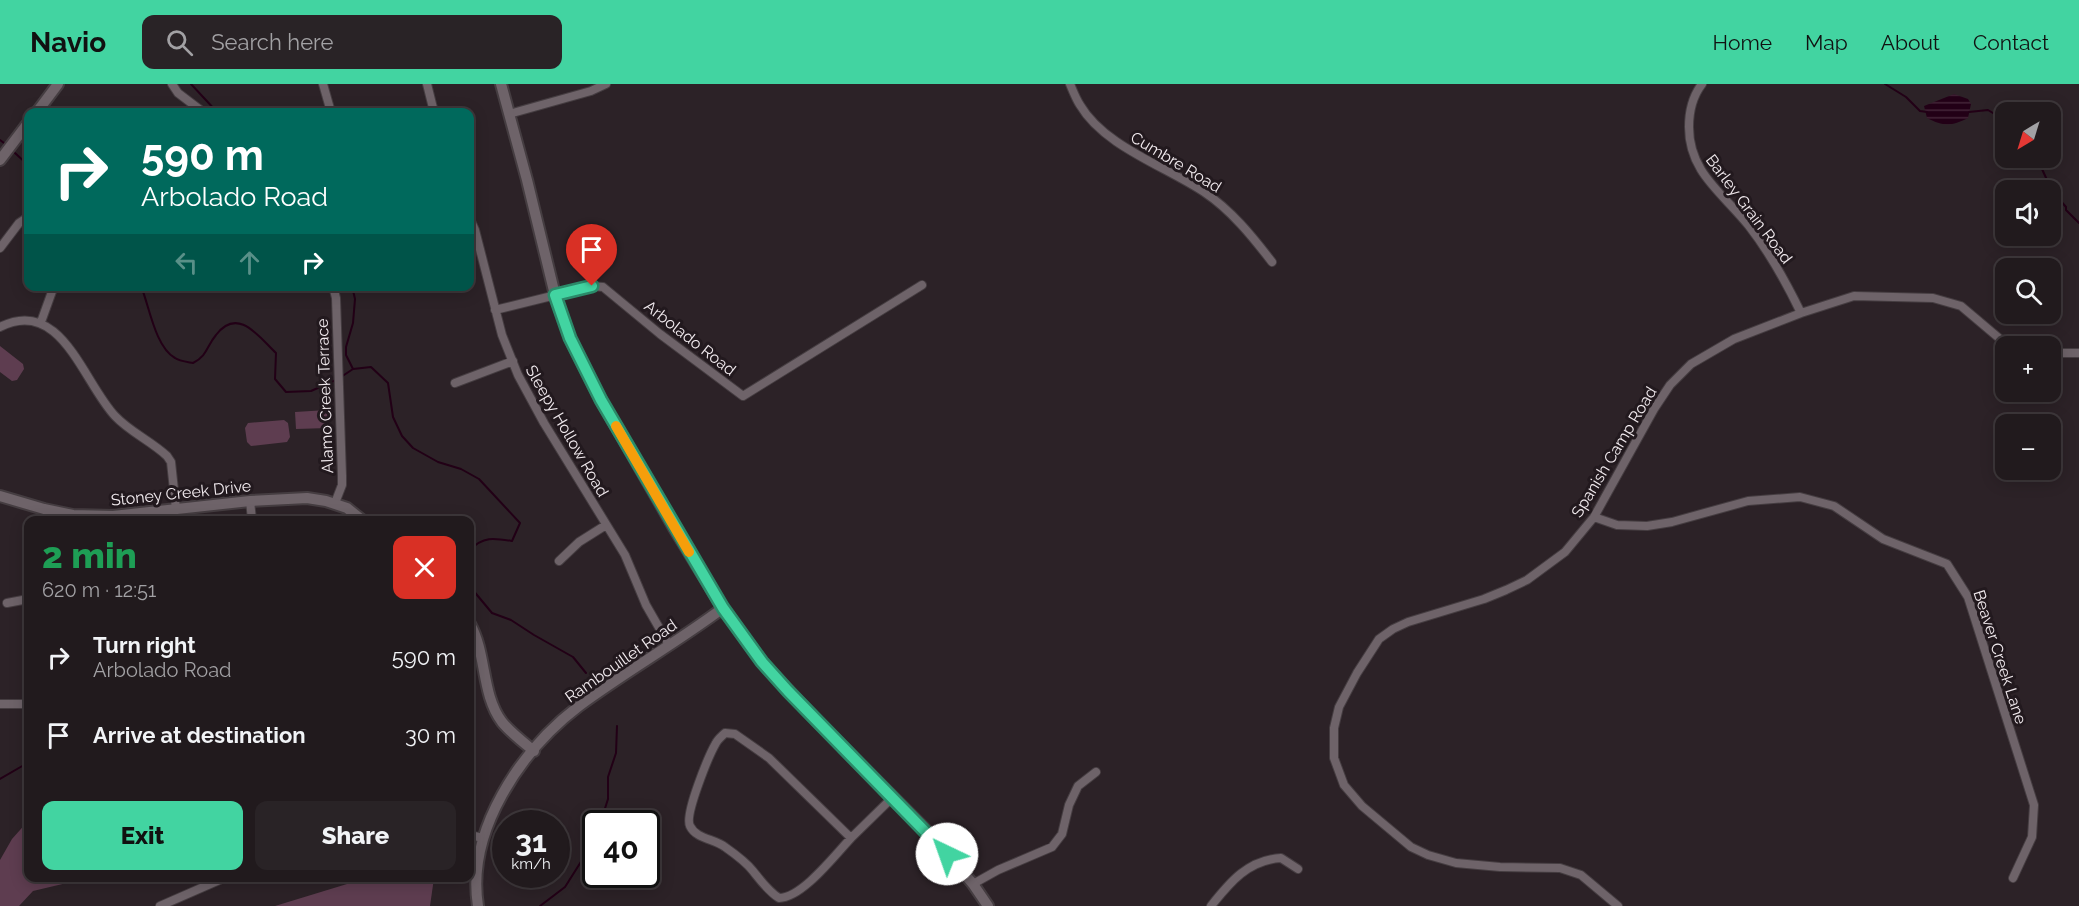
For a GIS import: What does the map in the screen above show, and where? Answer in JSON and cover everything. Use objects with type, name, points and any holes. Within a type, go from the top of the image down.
[{"type":"street","points":[[39,108],[58,84]]},
{"type":"street","points":[[172,84],[178,93],[197,108]]},
{"type":"street","points":[[323,84],[330,108]]},
{"type":"street","points":[[427,84],[433,108]]},
{"type":"street","points":[[501,84],[555,295],[570,338],[590,379],[674,528],[723,608],[762,662],[818,722],[935,839],[973,884],[988,906]]},
{"type":"street","points":[[509,114],[606,84]]},
{"type":"street","name":"Cumbre Road","points":[[1070,84],[1079,104],[1094,124],[1127,149],[1158,164],[1204,192],[1228,211],[1272,261]]},
{"type":"street","name":"Barley Grain Road","points":[[1702,84],[1692,101],[1689,116],[1689,140],[1692,154],[1706,177],[1749,225],[1776,263],[1801,313]]},
{"type":"street","points":[[0,160],[24,128]]},
{"type":"street","points":[[0,248],[24,220]]},
{"type":"street","name":"Sleepy Hollow Road","points":[[474,228],[495,310],[513,361],[544,423],[625,555],[646,605],[669,645]]},
{"type":"street","name":"Arbolado Road","points":[[495,310],[592,286],[603,287],[660,334],[743,396],[922,285]]},
{"type":"street","points":[[41,322],[52,291]]},
{"type":"street","name":"Alamo Creek Terrace","points":[[334,291],[342,476],[342,485],[335,503]]},
{"type":"street","name":"Spanish Camp Road","points":[[1618,906],[1581,875],[1560,868],[1500,867],[1456,863],[1428,855],[1411,847],[1362,806],[1344,785],[1334,758],[1334,729],[1339,707],[1379,639],[1408,621],[1484,599],[1527,580],[1565,552],[1594,518],[1654,409],[1670,385],[1691,364],[1734,339],[1801,313],[1854,296],[1933,298],[1961,306],[1997,336]]},
{"type":"street","points":[[0,327],[12,321],[26,319],[41,322],[59,336],[114,415],[167,456],[171,462],[176,509]]},
{"type":"street","points":[[2061,353],[2079,353]]},
{"type":"street","points":[[456,383],[513,361]]},
{"type":"street","name":"Stoney Creek Drive","points":[[0,495],[44,510],[73,515],[162,516],[176,509],[307,498],[335,503],[347,508],[357,516]]},
{"type":"street","name":"Beaver Creek Lane","points":[[1594,518],[1617,525],[1647,526],[1672,522],[1748,501],[1800,497],[1834,506],[1883,539],[1947,564],[1968,597],[2034,805],[2032,837],[2013,878]]},
{"type":"street","points":[[250,501],[252,516]]},
{"type":"street","points":[[559,561],[579,542],[606,525]]},
{"type":"street","points":[[7,603],[24,600]]},
{"type":"street","name":"Rambouillet Road","points":[[478,906],[476,889],[483,838],[500,797],[534,751],[577,708],[723,608]]},
{"type":"street","points":[[474,635],[496,713],[514,734],[534,751]]},
{"type":"street","points":[[0,704],[24,704]]},
{"type":"street","points":[[851,838],[755,747],[735,734],[725,733],[717,741],[690,809],[688,818],[690,826],[698,834],[723,845],[779,898],[791,896],[805,886],[893,797]]},
{"type":"street","points":[[973,884],[998,870],[1052,847],[1062,834],[1069,805],[1078,786],[1096,772]]},
{"type":"street","points":[[474,836],[483,838]]},
{"type":"street","points":[[1211,906],[1245,869],[1257,863],[1281,858],[1298,869]]},
{"type":"street","points":[[160,906],[215,882]]},
{"type":"shaded area","points":[[1954,94],[1968,99],[1971,104],[1968,118],[1948,124],[1927,118],[1924,106]]},
{"type":"shaded area","points":[[0,346],[23,364],[24,369],[17,380],[12,381],[0,372]]},
{"type":"shaded area","points":[[327,410],[328,428],[296,429],[295,412]]},
{"type":"shaded area","points":[[284,420],[288,423],[290,437],[287,442],[251,446],[247,442],[245,428],[248,423]]},
{"type":"shaded area","points":[[24,826],[24,882],[71,882],[33,891],[19,906],[0,906],[0,860],[12,839]]},
{"type":"shaded area","points":[[433,882],[430,906],[275,906],[347,884]]},
{"type":"waterway","points":[[191,84],[213,108]]},
{"type":"waterway","points":[[1885,84],[1906,97],[1920,111],[1927,112]]},
{"type":"waterway","points":[[1969,112],[1988,110],[1995,114]]},
{"type":"waterway","points":[[0,140],[4,143]]},
{"type":"waterway","points":[[15,153],[24,161]]},
{"type":"waterway","points":[[2042,168],[2052,191],[2079,223]]},
{"type":"waterway","points":[[143,291],[162,345],[177,359],[193,363],[204,354],[224,327],[232,323],[240,324],[248,327],[276,353],[275,379],[286,392],[311,391],[336,380]]},
{"type":"waterway","points":[[353,291],[355,299],[353,323],[346,347],[346,355],[353,369]]},
{"type":"waterway","points":[[341,377],[353,369],[371,367],[388,383],[393,417],[402,436],[413,448],[438,462],[461,469],[479,479],[520,523],[512,541],[489,539],[474,546]]},
{"type":"waterway","points":[[474,591],[492,613],[511,620],[573,657],[586,673]]},
{"type":"waterway","points":[[604,810],[608,799],[608,777],[616,753],[617,726]]},
{"type":"waterway","points":[[0,779],[24,765]]},
{"type":"waterway","points":[[540,906],[565,887],[582,860]]},
{"type":"slow traffic","points":[[616,426],[689,552]]},
{"type":"route","points":[[592,286],[555,295],[570,338],[601,400],[723,608],[762,662],[788,691],[935,839],[947,854]]}]
